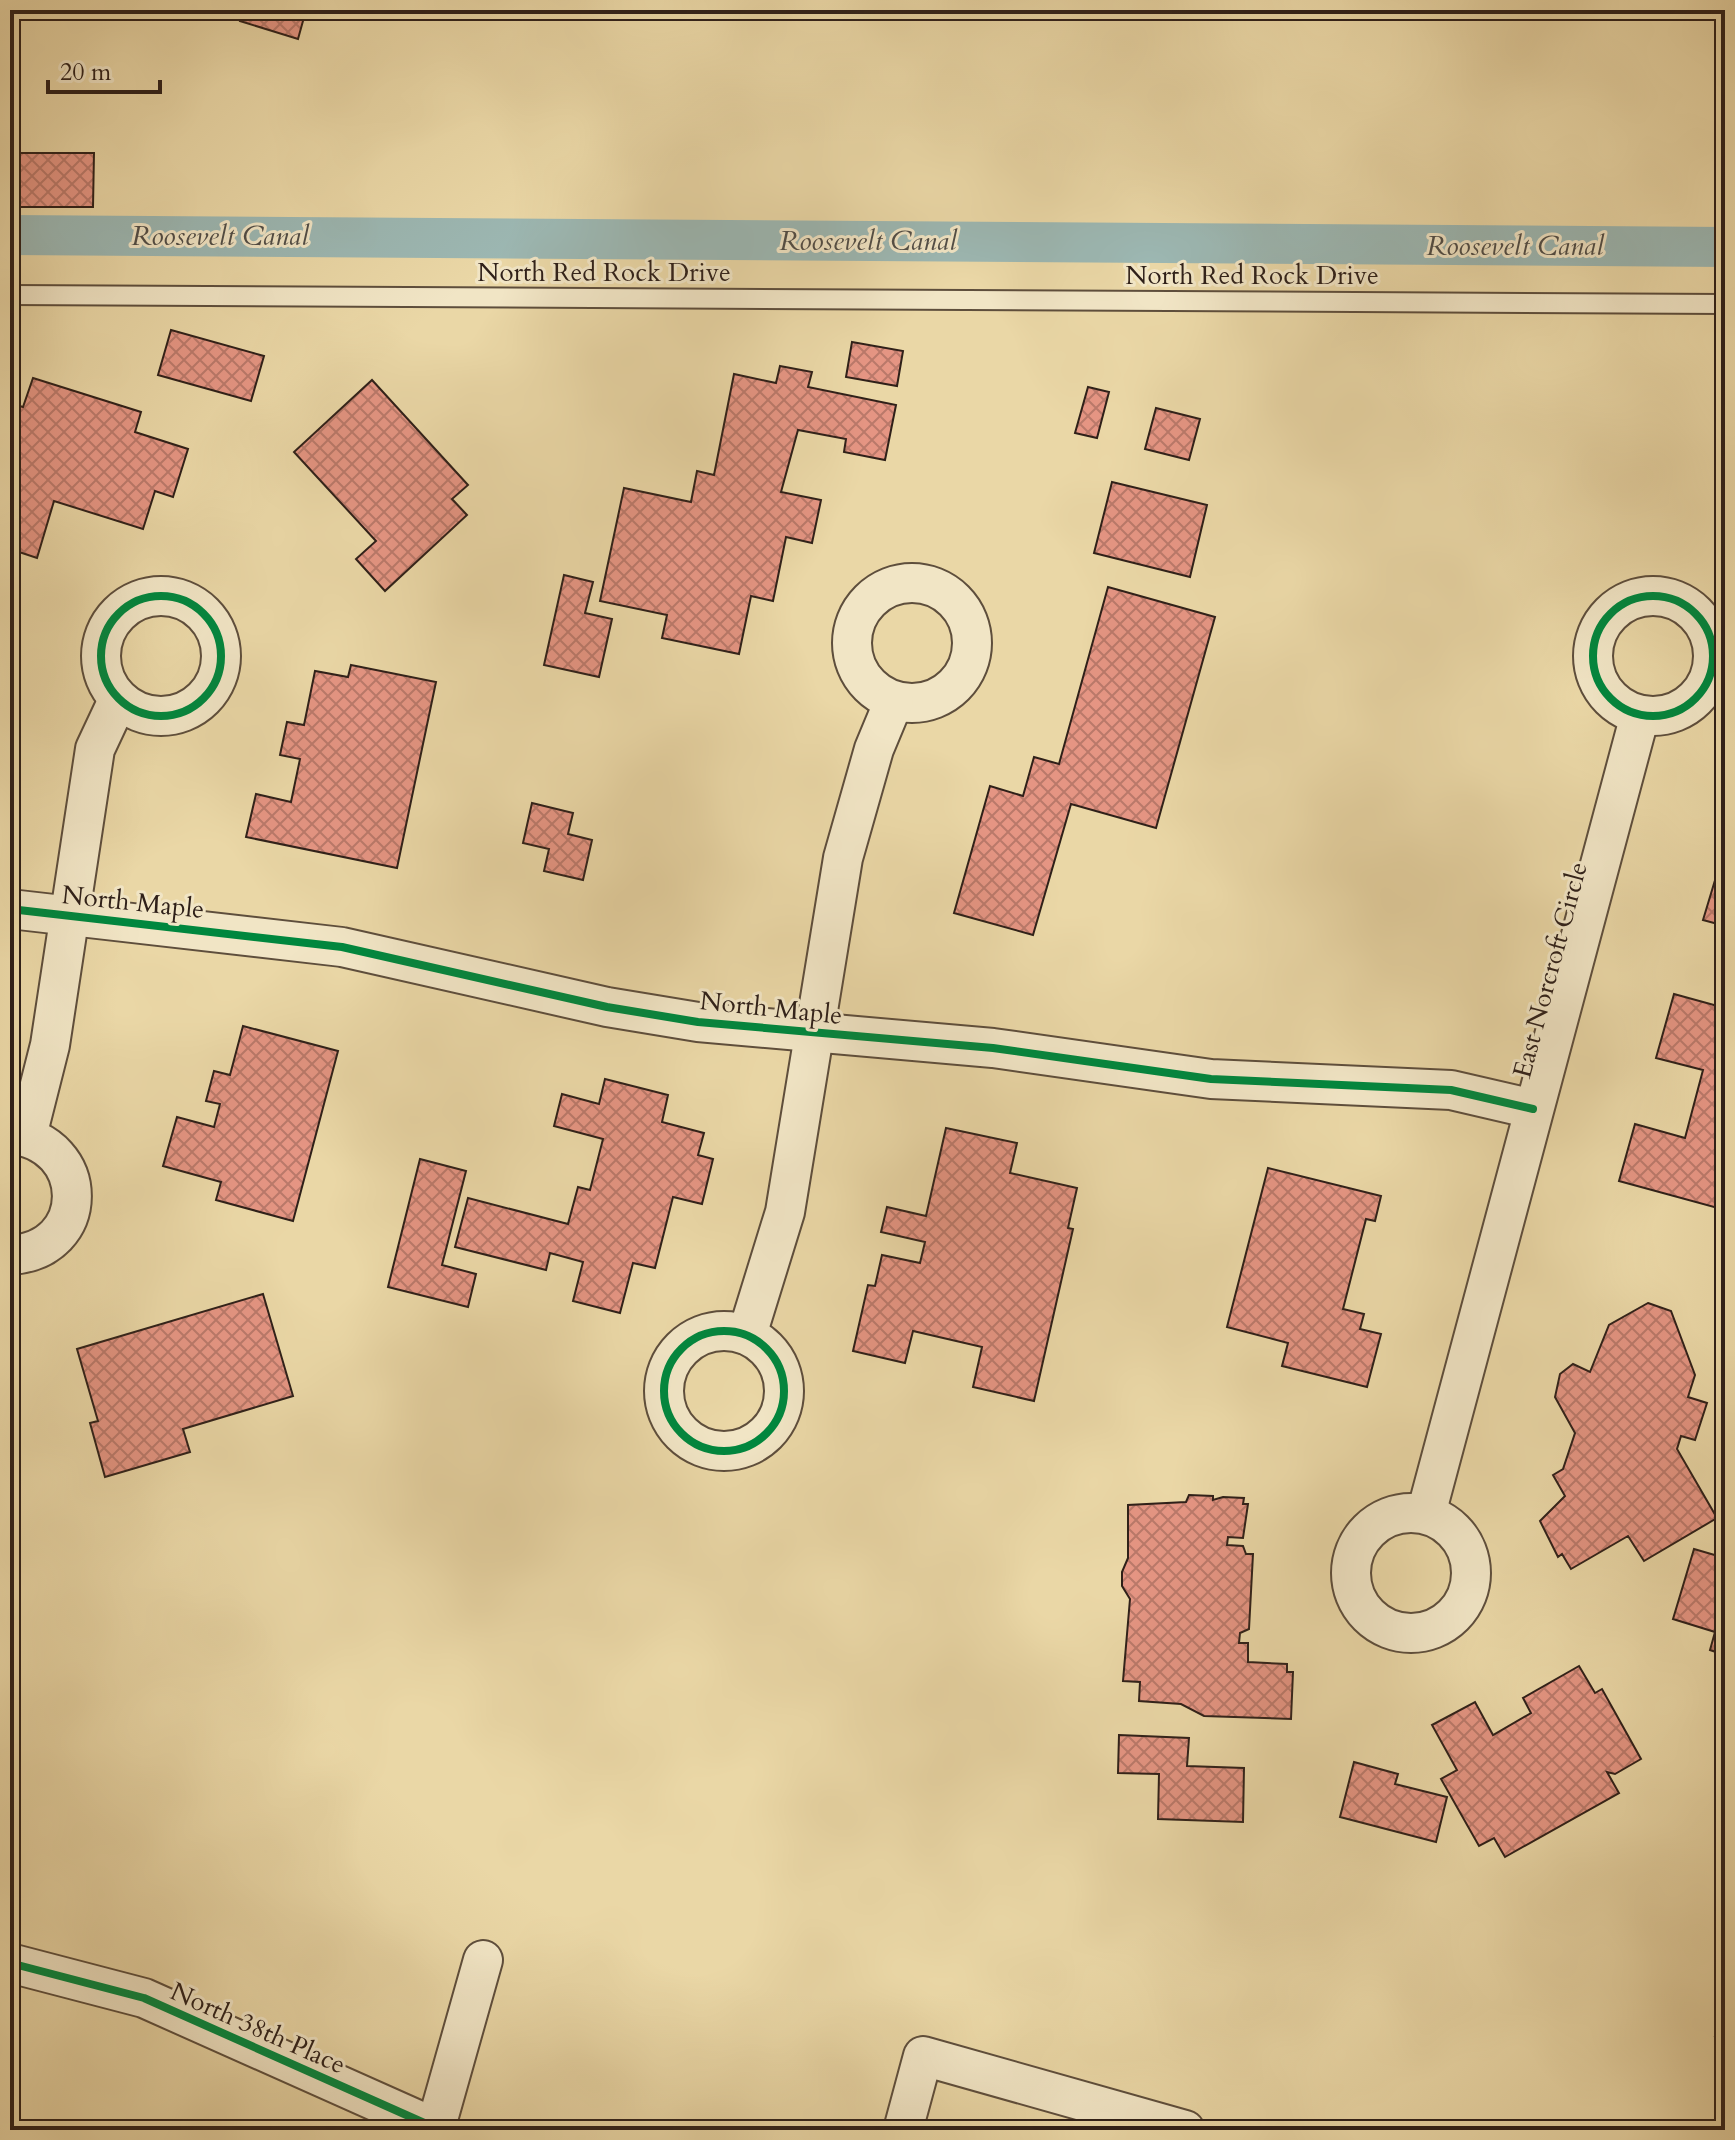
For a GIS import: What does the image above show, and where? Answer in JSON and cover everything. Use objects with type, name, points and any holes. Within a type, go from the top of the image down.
[{"type":"street","points":[[10,1255],[36,1250],[60,1232],[70,1214],[73,1194],[69,1174],[60,1157],[45,1144],[19,1135],[50,1045],[95,749],[118,700]]},
{"type":"street","points":[[747,1335],[785,1212],[843,858],[874,749],[894,701]]},
{"type":"street","name":"East Norcroft Circle","points":[[1426,1514],[1640,715]]},
{"type":"street","name":"North Maple","points":[[10,909],[342,947],[607,1007],[698,1022],[993,1048],[1211,1079],[1451,1090],[1533,1109]]},
{"type":"street","points":[[437,2129],[483,1960]]},
{"type":"street","name":"North 38th Place","points":[[10,1963],[144,1998],[437,2129]]},
{"type":"street","points":[[903,2130],[923,2056],[1185,2130]]},
{"type":"lane","name":"North Red Rock Drive","points":[[10,295],[1725,304]]},
{"type":"building","points":[[243,10],[306,10],[298,39],[240,21]]},
{"type":"building","points":[[10,153],[94,153],[93,207],[10,207]]},
{"type":"building","points":[[171,330],[264,356],[251,401],[158,375]]},
{"type":"building","points":[[852,342],[903,351],[897,386],[846,377]]},
{"type":"building","points":[[780,366],[812,372],[808,387],[896,405],[885,460],[844,452],[846,439],[798,430],[781,492],[821,500],[812,543],[786,537],[773,601],[751,596],[739,654],[662,638],[667,615],[600,601],[624,488],[691,502],[697,471],[714,475],[734,374],[776,383]]},
{"type":"building","points":[[33,378],[141,412],[135,432],[188,449],[173,497],[155,491],[143,529],[54,501],[37,558],[10,549],[10,488],[17,464],[10,462],[10,413],[13,404],[23,407]]},
{"type":"building","points":[[372,380],[468,485],[452,499],[467,515],[385,591],[356,559],[376,541],[294,452]]},
{"type":"building","points":[[1088,387],[1109,392],[1097,438],[1075,433]]},
{"type":"building","points":[[1156,408],[1200,419],[1189,460],[1145,449]]},
{"type":"building","points":[[1112,482],[1207,505],[1190,577],[1094,553]]},
{"type":"building","points":[[564,575],[593,582],[585,613],[612,619],[599,677],[544,665]]},
{"type":"building","points":[[1108,587],[1215,617],[1156,828],[1071,804],[1033,935],[954,913],[990,786],[1023,796],[1034,757],[1059,764]]},
{"type":"building","points":[[351,665],[436,682],[397,868],[246,837],[256,794],[291,802],[300,759],[280,755],[287,722],[304,725],[315,671],[348,677]]},
{"type":"building","points":[[532,803],[573,813],[568,834],[592,840],[583,880],[544,871],[549,849],[523,843]]},
{"type":"building","points":[[1725,847],[1725,926],[1703,920]]},
{"type":"building","points":[[1674,994],[1725,1008],[1725,1210],[1619,1181],[1635,1124],[1685,1138],[1703,1070],[1656,1058]]},
{"type":"building","points":[[243,1026],[338,1051],[293,1221],[216,1200],[221,1182],[163,1166],[177,1117],[214,1127],[220,1104],[206,1101],[214,1071],[230,1075]]},
{"type":"building","points":[[605,1079],[668,1095],[662,1122],[704,1133],[698,1155],[713,1159],[702,1204],[673,1197],[655,1268],[633,1263],[620,1313],[573,1301],[583,1262],[550,1253],[546,1270],[455,1247],[468,1198],[568,1224],[578,1187],[590,1190],[603,1139],[554,1126],[562,1094],[599,1104]]},
{"type":"building","points":[[946,1128],[1017,1143],[1010,1173],[1077,1188],[1068,1228],[1073,1229],[1034,1401],[973,1387],[982,1347],[913,1331],[905,1363],[853,1351],[868,1285],[875,1286],[882,1255],[920,1263],[925,1242],[881,1232],[887,1207],[926,1216]]},
{"type":"building","points":[[420,1159],[466,1171],[442,1265],[476,1274],[468,1307],[388,1287]]},
{"type":"building","points":[[1268,1168],[1381,1196],[1375,1221],[1366,1219],[1343,1309],[1364,1314],[1360,1329],[1381,1334],[1367,1387],[1282,1366],[1288,1343],[1227,1327]]},
{"type":"building","points":[[263,1294],[293,1396],[183,1429],[190,1452],[105,1477],[90,1423],[98,1421],[77,1349]]},
{"type":"building","points":[[1648,1303],[1671,1311],[1695,1375],[1688,1397],[1707,1403],[1695,1440],[1681,1436],[1677,1449],[1717,1518],[1644,1561],[1628,1536],[1571,1569],[1562,1554],[1558,1557],[1540,1521],[1565,1496],[1553,1475],[1563,1469],[1575,1433],[1555,1397],[1560,1374],[1573,1364],[1590,1372],[1609,1325]]},
{"type":"building","points":[[1189,1495],[1213,1496],[1213,1500],[1244,1498],[1243,1504],[1248,1504],[1243,1538],[1228,1537],[1227,1545],[1243,1546],[1246,1554],[1253,1554],[1249,1629],[1240,1633],[1239,1643],[1248,1643],[1248,1662],[1287,1664],[1287,1672],[1293,1672],[1291,1719],[1204,1716],[1181,1704],[1139,1701],[1140,1682],[1123,1681],[1130,1599],[1122,1586],[1122,1572],[1128,1558],[1128,1505],[1186,1502]]},
{"type":"building","points":[[1694,1549],[1725,1558],[1725,1655],[1710,1650],[1715,1632],[1673,1619]]},
{"type":"building","points":[[1579,1666],[1595,1693],[1602,1689],[1641,1759],[1615,1774],[1607,1772],[1619,1793],[1505,1857],[1494,1838],[1479,1846],[1441,1779],[1457,1770],[1432,1725],[1475,1702],[1493,1735],[1531,1713],[1523,1698]]},
{"type":"building","points":[[1119,1735],[1189,1738],[1187,1766],[1244,1768],[1243,1822],[1158,1819],[1159,1774],[1118,1773]]},
{"type":"building","points":[[1354,1762],[1398,1774],[1395,1784],[1447,1797],[1436,1842],[1340,1817]]},
{"type":"building","points":[[1725,2032],[1725,2055],[1715,2037]]},
{"type":"waterway","name":"Roosevelt Canal","points":[[10,235],[1725,247]]},
{"type":"cycle path","points":[[161,596],[184,600],[204,613],[217,633],[221,656],[217,679],[204,699],[184,712],[161,716],[138,712],[118,699],[105,679],[101,656],[105,633],[118,613],[138,600],[161,596]]},
{"type":"cycle path","points":[[1653,596],[1676,600],[1696,613],[1709,633],[1713,656],[1709,679],[1696,699],[1676,712],[1653,716],[1630,712],[1610,699],[1597,679],[1593,656],[1597,633],[1610,613],[1630,600],[1653,596]]},
{"type":"cycle path","points":[[10,909],[342,947],[607,1007],[698,1022],[993,1048],[1211,1079],[1451,1090],[1533,1109]]},
{"type":"cycle path","points":[[724,1331],[747,1335],[767,1348],[780,1368],[784,1391],[780,1414],[767,1434],[747,1447],[724,1451],[701,1447],[681,1434],[668,1414],[664,1391],[668,1368],[681,1348],[701,1335],[724,1331]]},
{"type":"cycle path","points":[[10,1963],[144,1998],[440,2130]]}]
